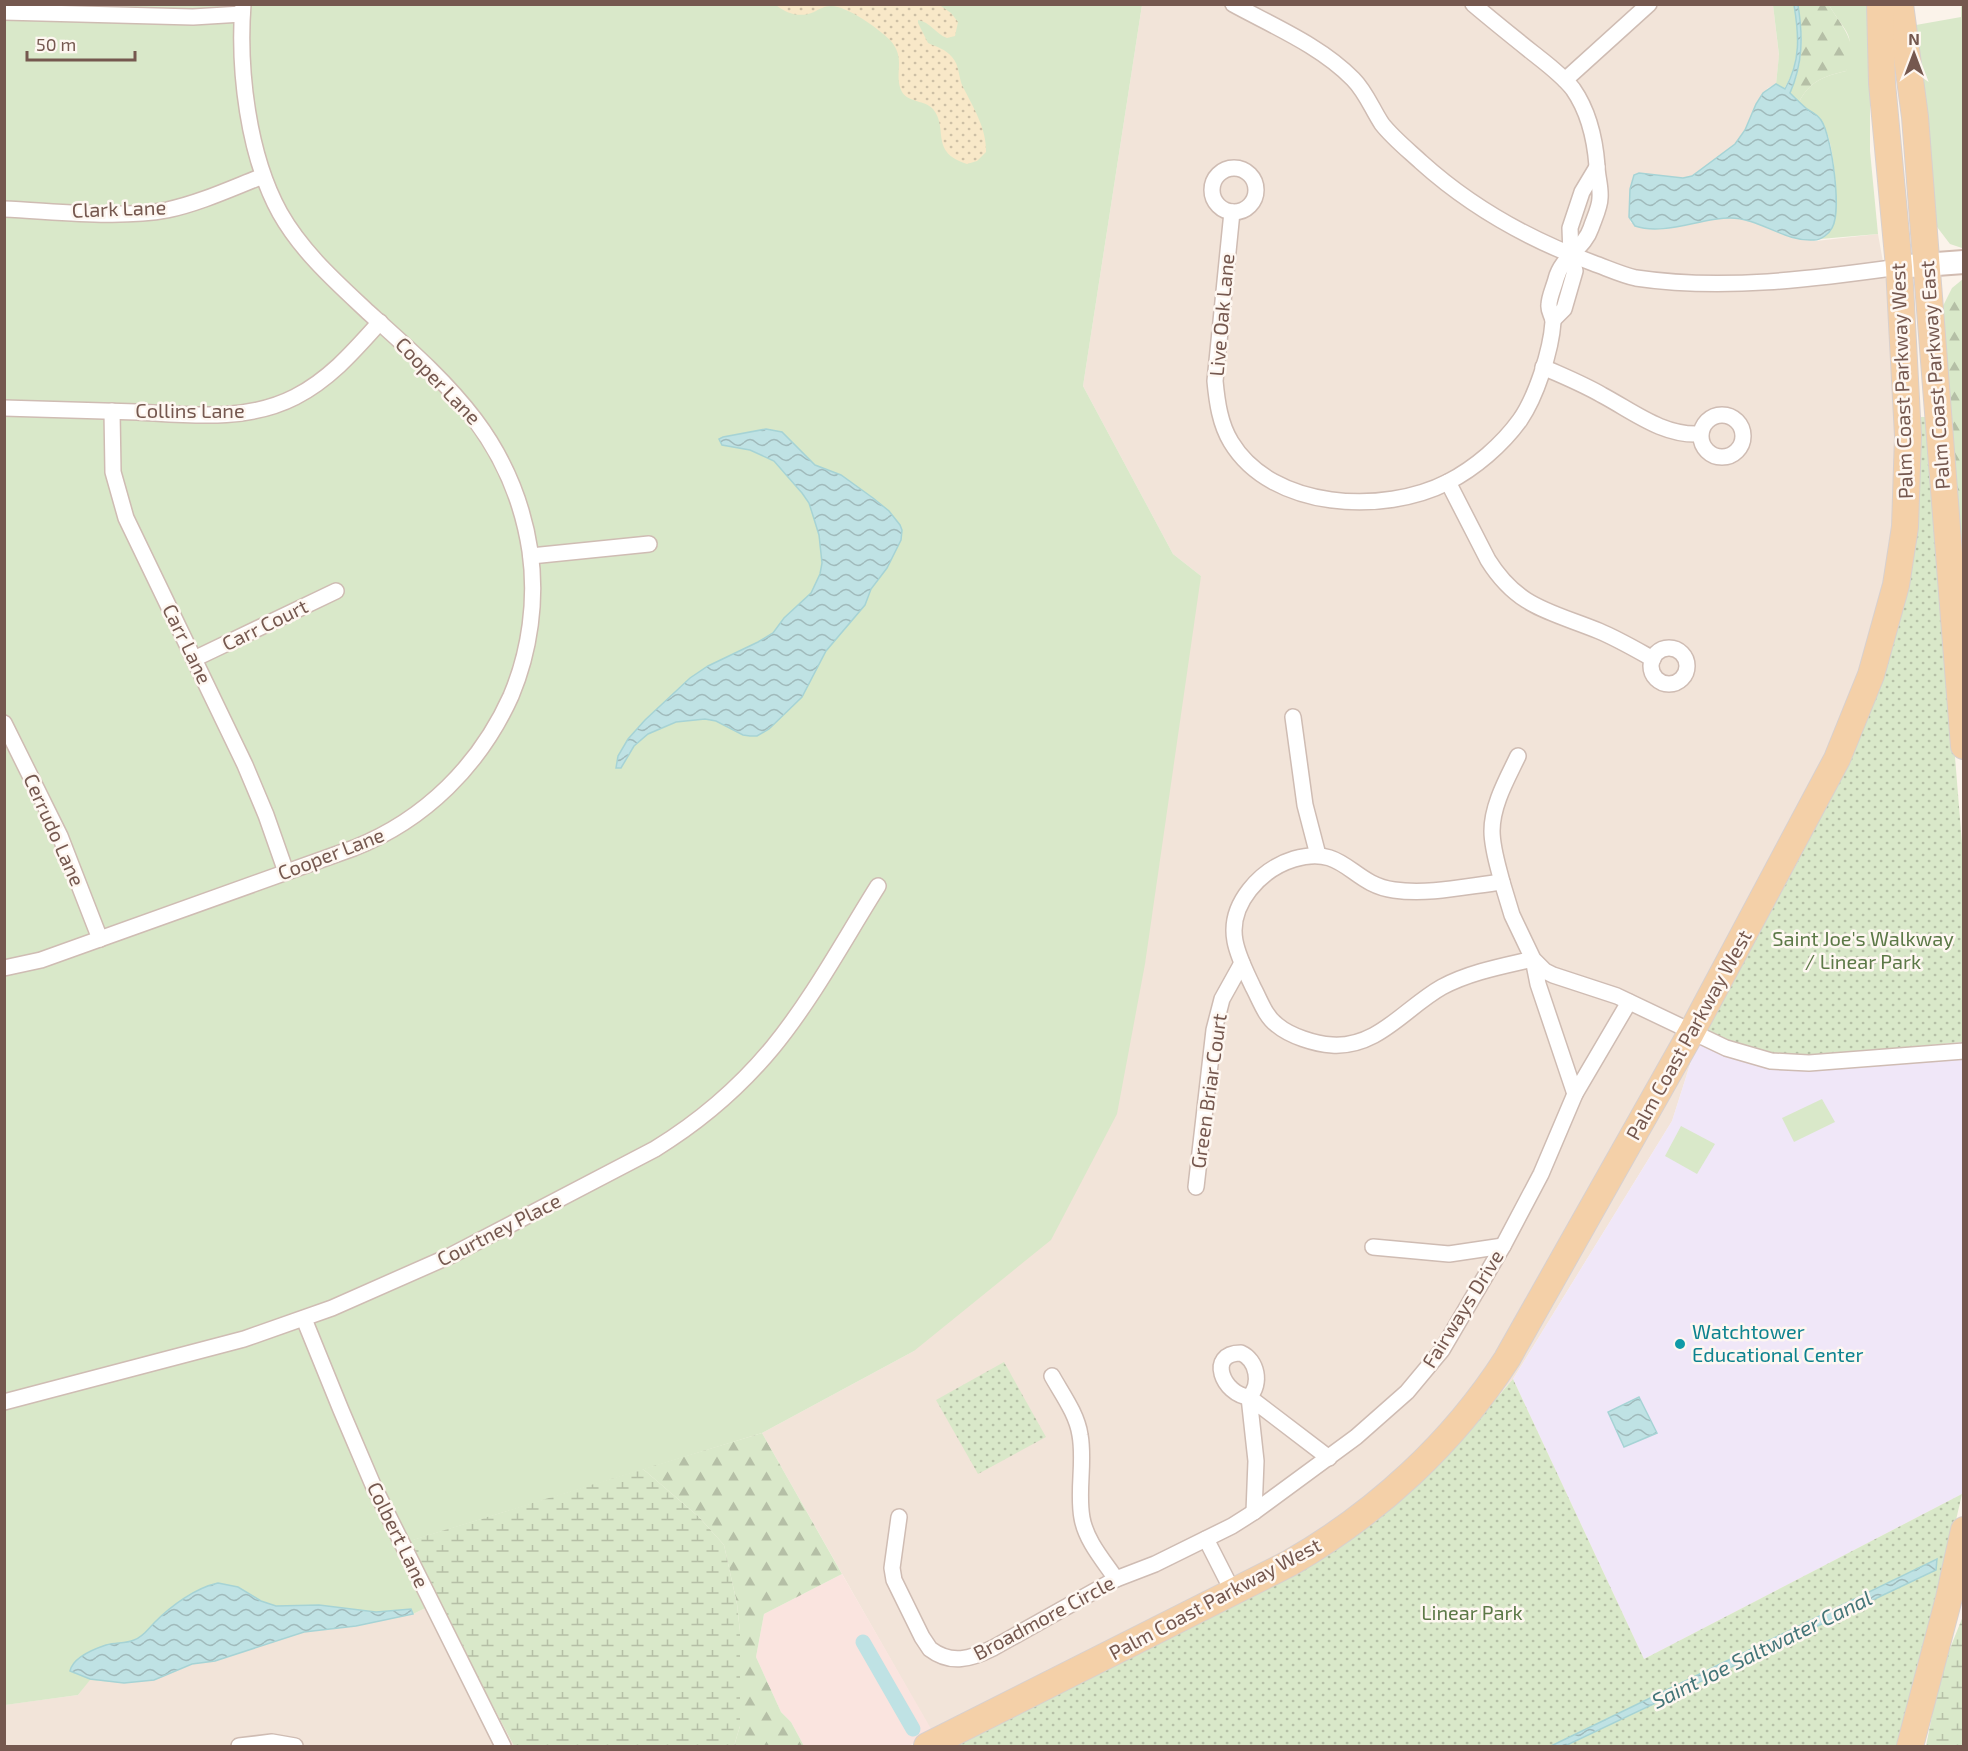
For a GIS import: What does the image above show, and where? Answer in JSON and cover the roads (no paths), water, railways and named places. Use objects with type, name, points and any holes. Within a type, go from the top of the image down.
[{"type":"main road","name":"Palm Coast Parkway West","points":[[927,1746],[1233,1593],[1313,1550],[1393,1491],[1432,1453],[1479,1400],[1507,1359],[1691,1033],[1837,759],[1867,686],[1896,585],[1905,527],[1908,462],[1907,403],[1899,267],[1882,83],[1880,4]]},
{"type":"main road","name":"Palm Coast Parkway East","points":[[1900,4],[1915,117],[1928,265],[1964,746]]},
{"type":"main road","points":[[1910,1746],[1949,1598],[1964,1530]]},
{"type":"street","points":[[1233,4],[1306,45],[1343,69],[1363,90],[1388,130],[1453,189],[1520,232],[1572,255],[1634,278],[1728,285],[1964,262]]},
{"type":"street","name":"Live Oak Lane","points":[[1232,212],[1215,381],[1217,403],[1223,424],[1229,440],[1240,456],[1273,481],[1293,491],[1330,500],[1348,501],[1387,500],[1419,493],[1448,482],[1487,455],[1511,430],[1533,397],[1543,367],[1553,320],[1548,305],[1559,267],[1588,235],[1600,198],[1595,144],[1580,101],[1564,80],[1473,4]]},
{"type":"street","points":[[1564,80],[1649,4]]},
{"type":"street","points":[[4,12],[193,17],[243,9]]},
{"type":"street","name":"Cooper Lane","points":[[4,968],[31,963],[367,843],[403,823],[446,789],[475,757],[501,717],[523,663],[533,600],[528,535],[517,494],[491,441],[450,388],[333,279],[300,243],[280,212],[263,176],[255,150],[247,104],[243,9]]},
{"type":"street","name":"Clark Lane","points":[[4,209],[111,213],[152,212],[196,202],[263,176]]},
{"type":"street","name":"Collins Lane","points":[[4,408],[221,415],[268,408],[293,398],[327,377],[380,322]]},
{"type":"street","points":[[1543,367],[1592,389],[1672,432],[1700,434]]},
{"type":"street","name":"Carr Lane","points":[[112,411],[112,464],[119,499],[129,527],[245,765],[286,872]]},
{"type":"street","points":[[1448,482],[1495,572],[1518,596],[1533,606],[1600,632],[1653,659]]},
{"type":"street","points":[[531,556],[649,544]]},
{"type":"street","name":"Carr Court","points":[[194,659],[336,591]]},
{"type":"street","points":[[1293,717],[1305,805],[1318,855]]},
{"type":"street","name":"Cerrudo Lane","points":[[4,723],[60,836],[100,939]]},
{"type":"street","points":[[1518,756],[1493,819],[1494,844],[1512,915],[1533,958],[1538,984],[1575,1094]]},
{"type":"street","points":[[1502,882],[1426,891],[1391,890],[1371,883],[1337,860],[1318,855],[1300,858],[1283,864],[1264,875],[1250,890],[1236,919],[1235,940],[1242,963],[1264,1009],[1277,1025],[1287,1032],[1315,1041],[1342,1045],[1367,1039],[1443,987],[1468,975],[1533,958]]},
{"type":"street","name":"Courtney Place","points":[[4,1402],[209,1349],[304,1318],[381,1288],[452,1255],[642,1156],[694,1122],[742,1080],[777,1041],[802,1006],[878,885]]},
{"type":"street","points":[[1533,958],[1545,971],[1553,975],[1629,1002],[1691,1033],[1742,1054],[1783,1062],[1842,1061],[1964,1051]]},
{"type":"street","name":"Green Briar Court","points":[[1197,1187],[1214,1030],[1222,999],[1242,963]]},
{"type":"street","name":"Fairways Drive","points":[[1155,1564],[1254,1512],[1329,1458],[1380,1417],[1425,1372],[1442,1350],[1503,1246],[1541,1174],[1575,1094],[1629,1002]]},
{"type":"street","points":[[1372,1247],[1449,1254],[1503,1246]]},
{"type":"street","name":"Colbert Lane","points":[[304,1318],[373,1485],[504,1746]]},
{"type":"street","points":[[1052,1376],[1080,1432],[1082,1454],[1080,1500],[1085,1528],[1116,1579]]},
{"type":"street","points":[[1254,1512],[1256,1461],[1249,1397],[1329,1458]]},
{"type":"street","name":"Broadmore Circle","points":[[899,1517],[892,1568],[894,1580],[930,1649],[939,1656],[950,1659],[973,1657],[1116,1579],[1155,1564]]},
{"type":"street","points":[[1206,1539],[1233,1593]]},
{"type":"street","points":[[239,1746],[272,1742],[296,1746]]},
{"type":"water","points":[[1794,5],[1798,5],[1801,49],[1790,93],[1818,116],[1829,141],[1836,191],[1835,219],[1831,230],[1817,240],[1803,240],[1752,222],[1730,218],[1670,228],[1646,229],[1635,226],[1629,217],[1630,189],[1634,175],[1639,173],[1683,178],[1692,176],[1735,144],[1745,130],[1763,93],[1776,84],[1785,89],[1796,58],[1797,27]]},
{"type":"water","points":[[766,429],[782,432],[815,465],[841,475],[889,511],[900,525],[901,540],[887,568],[871,589],[865,605],[826,651],[802,697],[769,729],[757,736],[750,736],[743,735],[716,721],[705,719],[676,722],[648,734],[634,746],[621,768],[616,768],[618,756],[628,739],[645,720],[690,678],[708,666],[773,633],[784,618],[811,593],[820,574],[822,563],[819,535],[809,503],[802,493],[774,461],[750,450],[722,445],[719,439]]},
{"type":"water","points":[[1639,1397],[1657,1433],[1624,1447],[1608,1412]]},
{"type":"water","name":"Saint Joe Saltwater Canal","points":[[1937,1559],[1936,1570],[1565,1746],[1551,1746]]},
{"type":"water","points":[[218,1583],[238,1587],[261,1601],[276,1606],[319,1605],[376,1612],[411,1609],[413,1614],[356,1626],[304,1632],[215,1661],[192,1664],[154,1680],[124,1683],[90,1679],[70,1671],[75,1662],[85,1654],[106,1645],[137,1639],[184,1598],[209,1585]]},
{"type":"waterway","points":[[863,1642],[913,1729]]},
{"type":"place","name":"Watchtower Educational Center","points":[[1680,1344]]},
{"type":"park label","name":"Saint Joe's Walkway / Linear Park","points":[[1863,950]]},
{"type":"park label","name":"Linear Park","points":[[1472,1613]]}]
